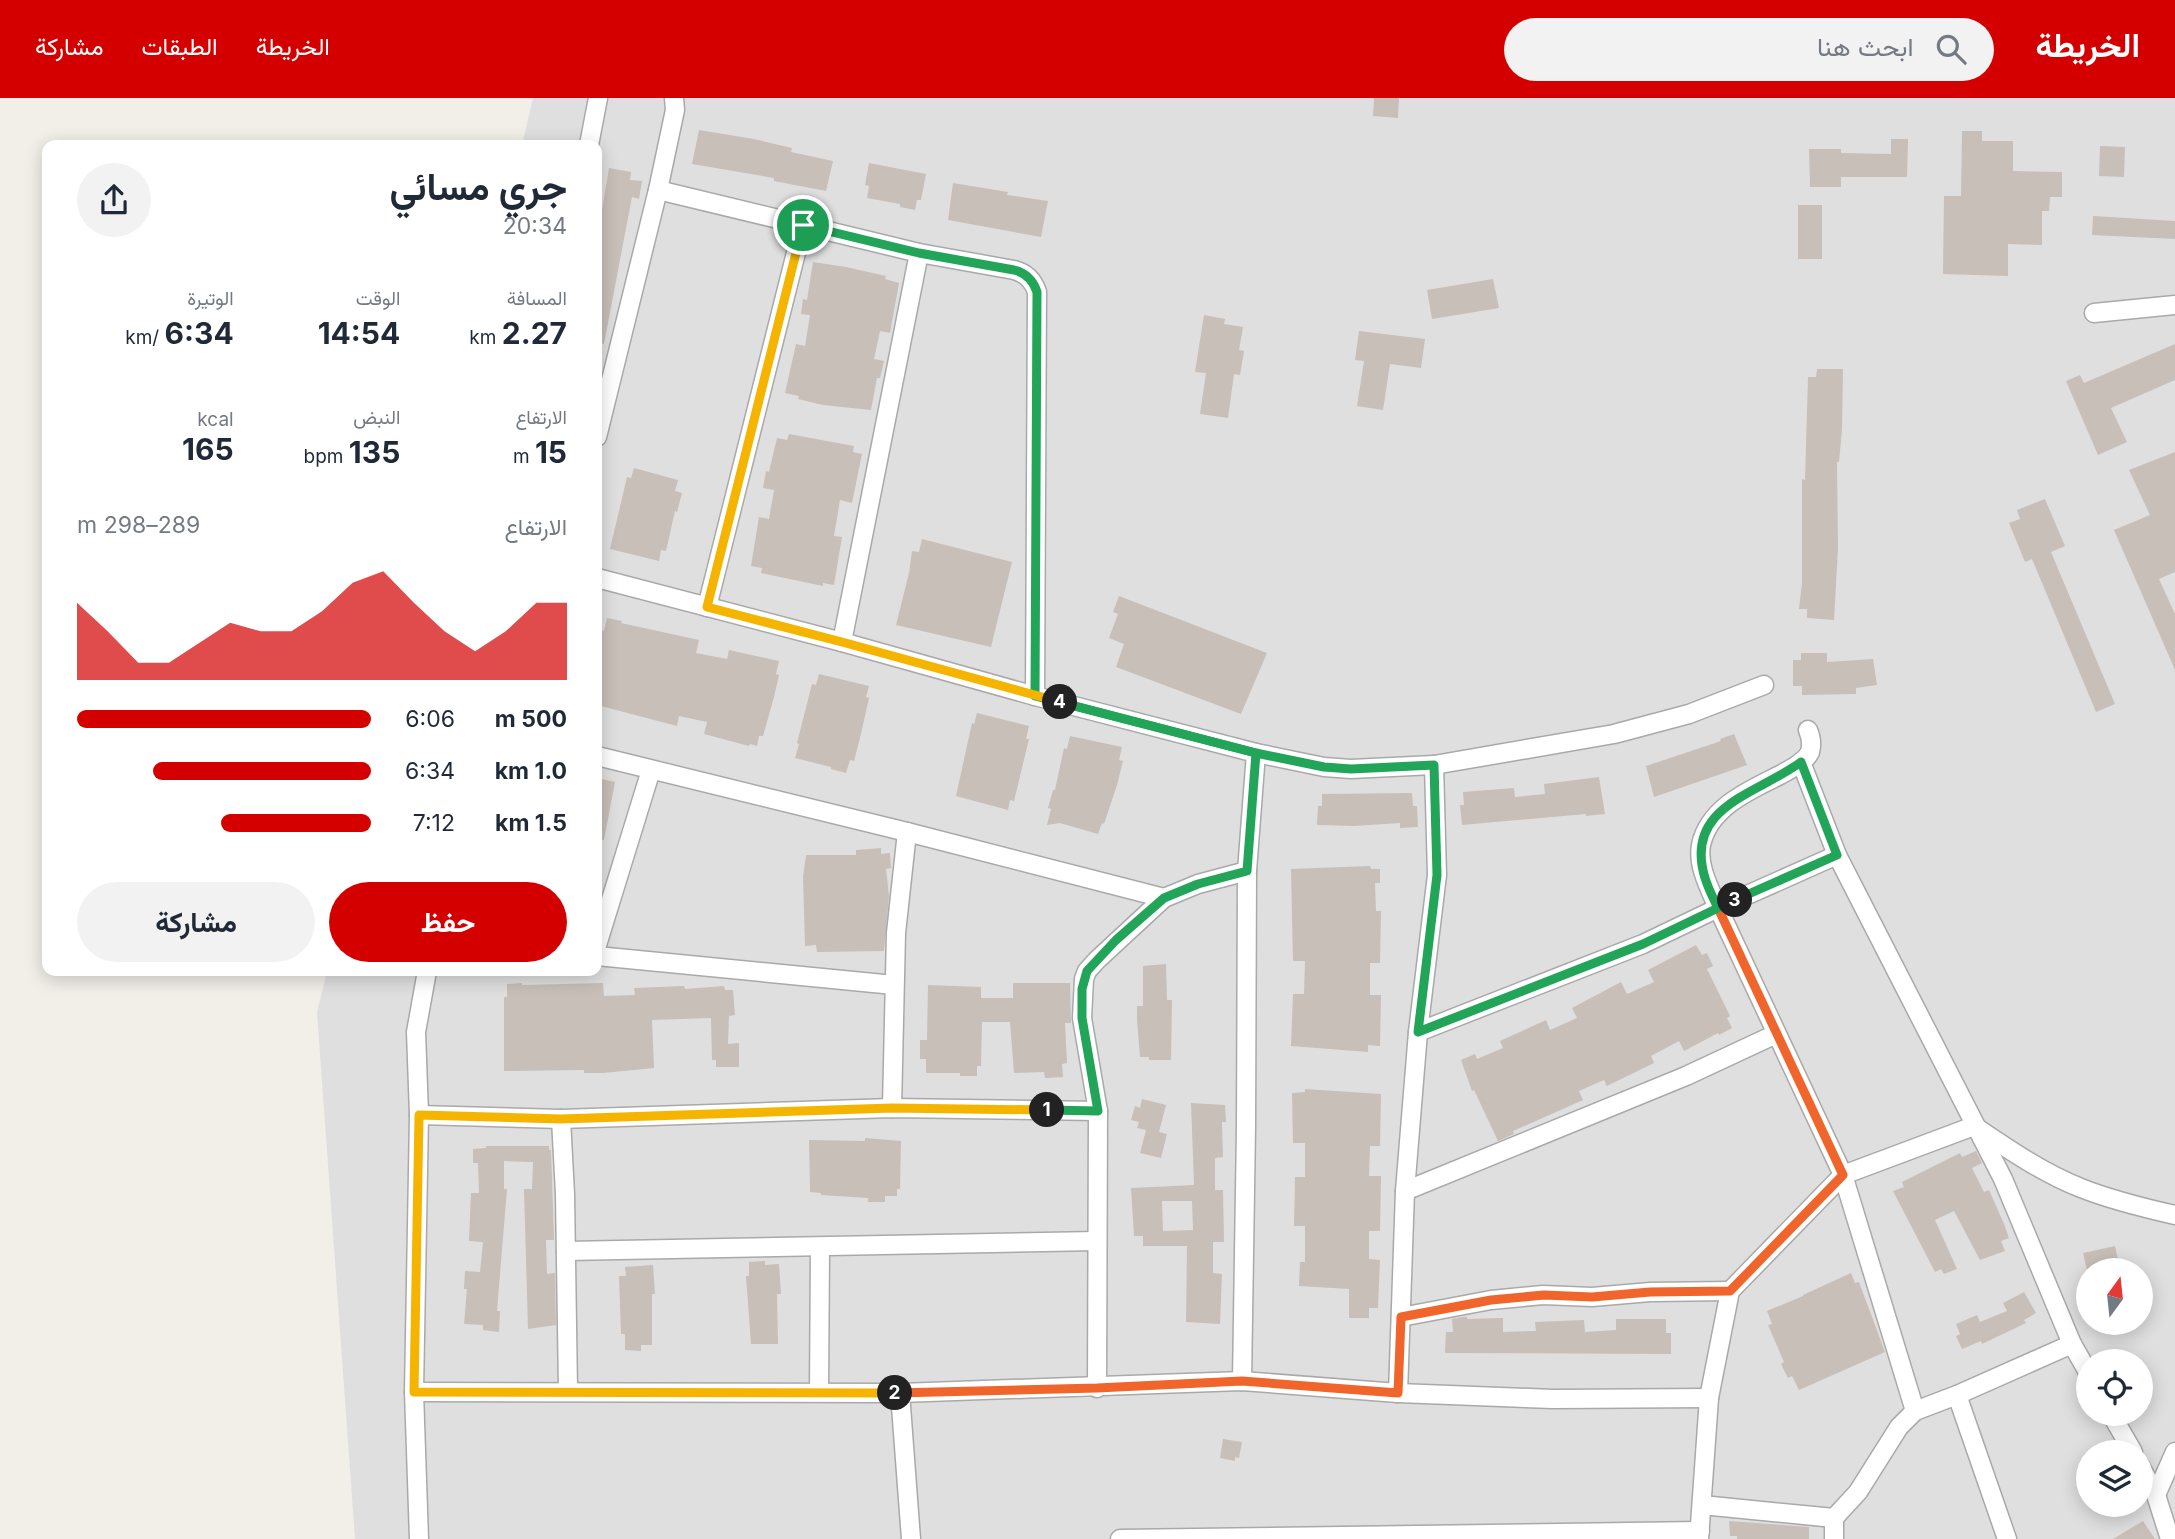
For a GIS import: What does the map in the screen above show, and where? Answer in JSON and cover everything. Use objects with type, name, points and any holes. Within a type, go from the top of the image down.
[{"type":"street","points":[[590,140],[598,98]]},
{"type":"street","points":[[602,417],[658,190],[675,110],[674,98]]},
{"type":"street","points":[[658,190],[919,253],[1021,272],[1034,283],[1037,292],[1035,696]]},
{"type":"street","points":[[707,607],[803,225]]},
{"type":"street","points":[[842,642],[919,253]]},
{"type":"street","points":[[2094,313],[2175,305]]},
{"type":"street","points":[[602,579],[1035,696],[1256,753],[1324,767],[1351,769],[1434,765],[1614,734],[1689,714],[1764,685]]},
{"type":"street","points":[[1808,730],[1810,752],[1801,762],[1734,800],[1717,814],[1701,845],[1701,859],[1705,878],[1718,908],[1843,1175],[1915,1411]]},
{"type":"street","points":[[1242,1381],[1247,1127],[1247,871],[1256,753]]},
{"type":"street","points":[[602,757],[1164,898]]},
{"type":"street","points":[[1801,762],[1837,855],[2003,1180],[2076,1351]]},
{"type":"street","points":[[1398,1393],[1405,1191],[1418,1032],[1437,875],[1434,765]]},
{"type":"street","points":[[602,929],[651,770]]},
{"type":"street","points":[[892,1108],[896,933],[907,832]]},
{"type":"street","points":[[1418,1032],[1643,944],[1837,855]]},
{"type":"street","points":[[1097,1388],[1098,1111],[1082,1018],[1084,979],[1087,971],[1106,950],[1164,898],[1198,884],[1247,871]]},
{"type":"street","points":[[602,956],[894,985]]},
{"type":"street","points":[[419,1539],[414,1392],[419,1115],[415,1032],[426,976]]},
{"type":"street","points":[[1405,1191],[1686,1076],[1776,1034]]},
{"type":"street","points":[[419,1115],[561,1119],[892,1108],[1098,1111]]},
{"type":"street","points":[[561,1119],[568,1391]]},
{"type":"street","points":[[1120,1539],[1699,1535],[1709,1398],[1730,1291],[1843,1175],[1974,1126]]},
{"type":"street","points":[[1974,1126],[2025,1160],[2080,1188],[2175,1215]]},
{"type":"street","points":[[566,1251],[1097,1241]]},
{"type":"street","points":[[819,1392],[820,1247]]},
{"type":"street","points":[[1401,1317],[1491,1300],[1544,1295],[1592,1297],[1650,1292],[1730,1291]]},
{"type":"street","points":[[1833,1539],[1834,1518],[1857,1492],[1899,1427],[1915,1411],[2072,1344]]},
{"type":"street","points":[[414,1392],[900,1393],[1242,1381],[1398,1393],[1553,1399],[1709,1398]]},
{"type":"street","points":[[900,1393],[911,1539]]},
{"type":"street","points":[[1957,1395],[2007,1539]]},
{"type":"street","points":[[2156,1495],[2175,1452]]},
{"type":"street","points":[[2153,1490],[2170,1539]]},
{"type":"street","points":[[1702,1505],[1834,1518]]},
{"type":"shaded area","points":[[533,98],[2175,98],[2175,1539],[355,1539],[317,1012],[326,976],[602,976],[602,140],[523,140]]},
{"type":"building","points":[[1374,98],[1399,98],[1398,118],[1373,116]]},
{"type":"building","points":[[699,130],[754,139],[792,148],[791,152],[833,161],[826,191],[774,181],[774,178],[692,164]]},
{"type":"building","points":[[1962,131],[1982,131],[1982,141],[2013,141],[2013,171],[2062,172],[2062,197],[2050,197],[2049,211],[2042,211],[2042,245],[2008,244],[2008,276],[1943,274],[1944,196],[1961,196]]},
{"type":"building","points":[[1891,139],[1908,139],[1907,177],[1841,177],[1841,187],[1810,187],[1809,149],[1891,154]]},
{"type":"building","points":[[2100,146],[2125,147],[2124,177],[2099,176]]},
{"type":"building","points":[[869,163],[926,174],[921,200],[917,200],[915,210],[900,207],[900,204],[867,198],[869,186],[865,185]]},
{"type":"building","points":[[609,168],[631,172],[630,180],[642,181],[639,199],[632,197],[604,344],[602,344],[602,210]]},
{"type":"building","points":[[953,183],[1048,201],[1041,237],[948,220]]},
{"type":"building","points":[[1798,205],[1822,205],[1822,259],[1798,259]]},
{"type":"building","points":[[2093,216],[2175,221],[2175,239],[2092,235]]},
{"type":"building","points":[[813,262],[886,276],[885,279],[899,283],[890,333],[880,331],[874,359],[884,361],[880,378],[877,378],[871,410],[823,405],[785,393],[796,344],[805,346],[810,315],[801,314],[803,299],[807,300]]},
{"type":"building","points":[[1493,279],[1499,308],[1432,319],[1427,290]]},
{"type":"building","points":[[1204,315],[1225,319],[1224,324],[1243,327],[1239,350],[1244,351],[1240,375],[1234,374],[1228,418],[1200,414],[1206,373],[1195,372]]},
{"type":"building","points":[[1359,331],[1425,339],[1421,368],[1390,364],[1383,410],[1357,406],[1364,361],[1355,360]]},
{"type":"building","points":[[2175,344],[2175,380],[2111,408],[2127,442],[2098,455],[2066,381],[2080,375],[2084,383]]},
{"type":"building","points":[[1817,369],[1843,369],[1842,429],[1837,462],[1838,548],[1834,620],[1807,618],[1807,609],[1799,609],[1808,377],[1816,377]]},
{"type":"building","points":[[789,434],[854,446],[853,452],[862,454],[852,503],[840,500],[834,536],[842,537],[834,585],[823,583],[823,586],[761,573],[762,568],[751,566],[759,517],[769,519],[774,490],[763,488],[766,471],[769,472],[777,438],[787,440]]},
{"type":"building","points":[[2175,452],[2175,572],[2159,579],[2175,614],[2175,670],[2114,530],[2150,515],[2129,470]]},
{"type":"building","points":[[634,468],[678,480],[675,491],[682,493],[666,551],[661,550],[659,561],[610,549],[627,477],[631,478]]},
{"type":"building","points":[[2045,499],[2065,546],[2051,552],[2115,704],[2096,712],[2032,559],[2025,562],[2009,523],[2020,519],[2017,510]]},
{"type":"building","points":[[922,539],[1012,562],[991,647],[896,625],[912,551],[919,552]]},
{"type":"building","points":[[1119,596],[1267,653],[1241,714],[1116,667],[1124,644],[1109,638],[1118,614],[1113,612]]},
{"type":"building","points":[[607,618],[699,640],[696,653],[727,659],[729,650],[779,661],[774,697],[763,736],[759,736],[757,746],[704,734],[707,722],[679,716],[677,726],[602,706],[602,630],[604,631]]},
{"type":"building","points":[[1801,653],[1827,653],[1827,662],[1873,659],[1877,685],[1856,688],[1856,694],[1802,695],[1802,686],[1793,686],[1793,660],[1801,660]]},
{"type":"building","points":[[819,674],[869,686],[866,697],[869,698],[854,761],[850,760],[846,773],[795,758],[812,684],[816,685]]},
{"type":"building","points":[[977,713],[1029,726],[1026,739],[1029,739],[1014,801],[1010,800],[1008,810],[956,796],[972,723],[974,724]]},
{"type":"building","points":[[1734,734],[1747,765],[1654,797],[1646,766],[1721,741],[1720,739]]},
{"type":"building","points":[[1070,736],[1122,747],[1119,760],[1123,761],[1117,785],[1098,834],[1060,823],[1047,825],[1051,809],[1048,808],[1055,790],[1064,748],[1067,749]]},
{"type":"building","points":[[1599,777],[1605,814],[1462,825],[1460,805],[1464,805],[1463,792],[1514,788],[1515,797],[1545,794],[1544,784]]},
{"type":"building","points":[[602,779],[615,782],[602,840]]},
{"type":"building","points":[[1412,793],[1413,806],[1417,806],[1418,827],[1400,828],[1400,823],[1317,825],[1322,794]]},
{"type":"building","points":[[881,848],[881,854],[890,853],[891,868],[886,869],[889,896],[884,951],[817,952],[816,945],[805,946],[803,877],[806,855],[856,855],[856,850]]},
{"type":"building","points":[[1370,866],[1371,869],[1380,869],[1380,883],[1375,883],[1376,911],[1381,911],[1380,963],[1370,963],[1370,995],[1381,995],[1380,1046],[1368,1045],[1368,1052],[1291,1046],[1293,994],[1304,994],[1305,961],[1293,961],[1291,869]]},
{"type":"building","points":[[1696,945],[1702,955],[1707,953],[1713,966],[1707,969],[1730,1016],[1727,1018],[1732,1028],[1684,1051],[1679,1041],[1651,1056],[1654,1063],[1607,1086],[1604,1080],[1579,1091],[1583,1100],[1513,1131],[1514,1134],[1498,1141],[1474,1090],[1472,1091],[1461,1060],[1475,1054],[1477,1059],[1503,1048],[1500,1041],[1546,1020],[1550,1030],[1577,1018],[1572,1008],[1621,982],[1627,994],[1654,982],[1648,970]]},
{"type":"building","points":[[1166,964],[1167,1000],[1172,1000],[1171,1060],[1149,1060],[1149,1057],[1140,1057],[1137,1020],[1137,1006],[1143,1006],[1143,966]]},
{"type":"building","points":[[603,983],[604,996],[635,995],[634,988],[684,986],[685,989],[724,986],[725,990],[733,990],[735,1015],[729,1016],[728,1044],[739,1043],[739,1067],[716,1067],[716,1060],[712,1060],[711,1018],[652,1020],[654,1068],[603,1073],[584,1073],[584,1070],[504,1071],[504,997],[507,997],[507,984]]},
{"type":"building","points":[[1013,983],[1070,983],[1071,1023],[1065,1023],[1067,1063],[1062,1064],[1063,1077],[1045,1078],[1044,1072],[1014,1073],[1010,1022],[982,1022],[981,1066],[977,1066],[977,1076],[926,1073],[926,1059],[920,1059],[920,1040],[927,1040],[928,985],[981,987],[981,998],[1013,998]]},
{"type":"building","points":[[1305,1089],[1381,1094],[1380,1146],[1370,1146],[1369,1176],[1381,1176],[1380,1231],[1369,1231],[1369,1259],[1380,1260],[1378,1308],[1369,1308],[1369,1318],[1349,1318],[1349,1289],[1299,1286],[1300,1262],[1305,1262],[1305,1226],[1294,1226],[1295,1177],[1305,1177],[1305,1143],[1293,1143],[1292,1093],[1305,1092]]},
{"type":"building","points":[[1142,1099],[1166,1105],[1159,1132],[1167,1134],[1161,1158],[1140,1153],[1146,1130],[1137,1128],[1139,1122],[1131,1120],[1135,1106],[1140,1108]]},
{"type":"building","points":[[1191,1103],[1225,1105],[1226,1122],[1222,1122],[1223,1157],[1215,1158],[1215,1190],[1223,1190],[1224,1242],[1213,1242],[1213,1273],[1222,1274],[1220,1324],[1186,1322],[1187,1246],[1143,1246],[1143,1236],[1134,1236],[1131,1188],[1194,1185]],"holes":[[[1162,1201],[1192,1201],[1193,1230],[1163,1231]]]},
{"type":"building","points":[[865,1138],[901,1141],[900,1189],[897,1189],[897,1196],[885,1196],[885,1202],[868,1202],[868,1198],[810,1192],[809,1140],[865,1141]]},
{"type":"building","points":[[486,1146],[549,1146],[551,1150],[554,1240],[546,1240],[547,1274],[555,1273],[556,1325],[528,1329],[524,1189],[532,1189],[533,1162],[504,1161],[504,1189],[507,1189],[497,1311],[500,1311],[499,1332],[483,1330],[483,1325],[464,1324],[467,1289],[464,1289],[465,1271],[480,1272],[483,1242],[469,1241],[471,1193],[479,1193],[478,1163],[473,1163],[473,1149]]},
{"type":"building","points":[[1976,1151],[1982,1163],[1972,1168],[1984,1192],[1989,1190],[2004,1224],[2009,1238],[2001,1241],[2005,1251],[1980,1260],[1954,1211],[1935,1220],[1957,1269],[1944,1274],[1941,1269],[1935,1272],[1893,1191],[1904,1187],[1902,1182],[1960,1153],[1962,1157]]},
{"type":"building","points":[[2115,1246],[2118,1258],[2084,1258],[2083,1253]]},
{"type":"building","points":[[765,1261],[765,1265],[779,1264],[781,1294],[777,1294],[778,1344],[751,1344],[746,1276],[749,1276],[749,1262]]},
{"type":"building","points":[[653,1265],[655,1294],[652,1294],[652,1345],[641,1345],[641,1351],[625,1350],[625,1334],[621,1334],[619,1276],[626,1276],[625,1267]]},
{"type":"building","points":[[1851,1273],[1855,1283],[1859,1282],[1885,1352],[1799,1390],[1792,1376],[1788,1378],[1781,1364],[1784,1362],[1768,1325],[1772,1324],[1767,1311]]},
{"type":"building","points":[[2024,1292],[2036,1313],[2024,1320],[2026,1323],[1982,1344],[1981,1341],[1962,1349],[1956,1336],[1960,1334],[1956,1324],[1977,1315],[1980,1322],[2007,1311],[2003,1303]]},
{"type":"building","points":[[1503,1318],[1503,1332],[1536,1331],[1535,1322],[1584,1320],[1585,1332],[1616,1330],[1616,1319],[1666,1319],[1666,1333],[1671,1333],[1671,1354],[1445,1353],[1446,1332],[1453,1332],[1452,1319]]},
{"type":"building","points":[[1223,1439],[1242,1442],[1239,1458],[1235,1457],[1235,1461],[1220,1458]]},
{"type":"building","points":[[1729,1521],[1809,1527],[1809,1539],[1737,1539],[1737,1536],[1730,1536]]},
{"type":"building","points":[[2143,1521],[2155,1539],[2113,1539]]},
{"type":"route","points":[[803,225],[707,607],[1035,696],[1256,753],[1324,767],[1351,769],[1434,765],[1437,875],[1418,1032],[1643,944],[1718,908],[1705,878],[1701,859],[1701,845],[1710,823],[1725,806],[1801,762],[1837,855],[1718,908],[1843,1175],[1730,1291],[1650,1292],[1592,1297],[1544,1295],[1491,1300],[1401,1317],[1398,1393],[1242,1381],[900,1393],[414,1392],[419,1115],[561,1119],[892,1108],[1098,1111],[1082,1018],[1082,989],[1087,971],[1116,940],[1164,898],[1219,877],[1247,871],[1256,753],[1125,718],[1035,696],[1037,292],[1034,283],[1021,272],[1014,270],[919,253],[803,225]]}]
